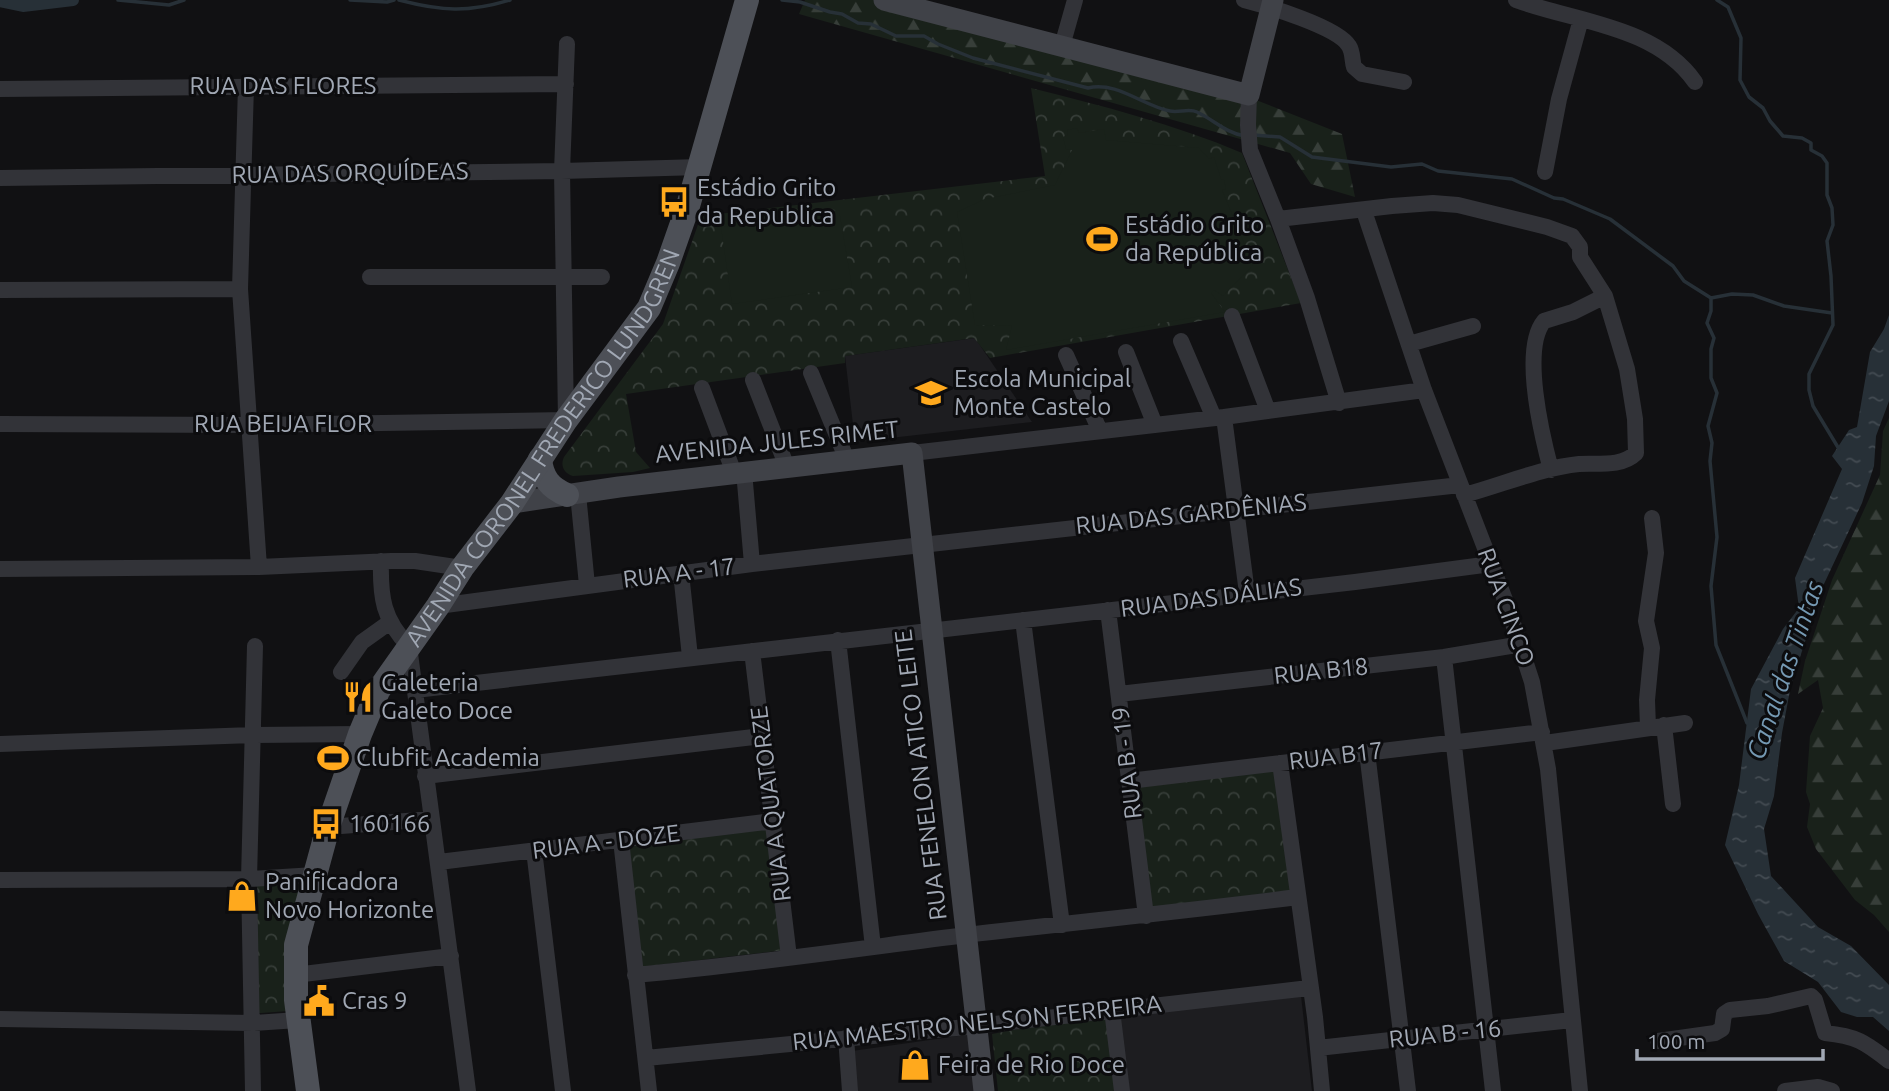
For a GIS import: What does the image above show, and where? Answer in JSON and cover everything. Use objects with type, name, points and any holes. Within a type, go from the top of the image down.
[{"type":"main road","name":"AVENIDA CORONEL FREDERICO LUNDGREN","points":[[308,1091],[298,1020],[296,945],[328,827],[377,691],[462,568],[512,503],[566,421],[649,308],[668,263],[700,167],[746,4]]},
{"type":"main road","points":[[540,459],[547,482],[556,490],[572,494]]},
{"type":"street","points":[[884,0],[1242,94]]},
{"type":"street","points":[[1062,46],[1074,0]]},
{"type":"street","points":[[1244,0],[1272,4],[1345,41],[1351,49],[1354,67],[1362,74],[1404,82]]},
{"type":"street","points":[[1516,0],[1581,19],[1654,46],[1683,65],[1695,82]]},
{"type":"street","points":[[1272,4],[1242,94],[1250,150],[1307,298],[1339,403]]},
{"type":"street","points":[[1545,172],[1561,92],[1581,19]]},
{"type":"street","points":[[566,421],[562,171],[567,44]]},
{"type":"street","name":"RUA DAS FLORES","points":[[0,89],[566,84]]},
{"type":"street","points":[[246,86],[240,289],[260,567]]},
{"type":"street","name":"RUA DAS ORQUÍDEAS","points":[[0,178],[700,167]]},
{"type":"street","points":[[1278,219],[1433,203],[1458,205],[1547,227],[1577,240],[1580,257],[1605,296],[1573,312],[1544,321],[1536,334],[1534,380],[1539,424],[1551,470]]},
{"type":"street","name":"RUA CINCO","points":[[1364,211],[1424,390],[1522,644],[1532,682],[1543,737],[1580,1091]]},
{"type":"street","points":[[370,277],[602,277]]},
{"type":"street","points":[[0,290],[240,289]]},
{"type":"street","name":"RUA DAS GARDÊNIAS","points":[[922,545],[1237,509],[1462,490],[1580,464],[1613,463],[1629,459],[1636,453],[1637,448],[1635,419],[1626,369],[1605,296]]},
{"type":"street","points":[[1232,316],[1268,411]]},
{"type":"street","points":[[1409,344],[1473,326]]},
{"type":"street","points":[[1181,341],[1219,418],[1237,509],[1247,593]]},
{"type":"street","points":[[1126,352],[1155,425]]},
{"type":"street","points":[[1066,355],[1101,431]]},
{"type":"street","points":[[811,373],[847,460]]},
{"type":"street","points":[[753,380],[787,467]]},
{"type":"street","points":[[702,388],[739,472],[752,564]]},
{"type":"street","name":"AVENIDA JULES RIMET","points":[[512,503],[739,472],[1219,418],[1424,390]]},
{"type":"street","name":"RUA BEIJA FLOR","points":[[0,424],[249,425],[566,421]]},
{"type":"street","name":"RUA FENELON ATICO LEITE","points":[[912,453],[984,1091]]},
{"type":"street","points":[[572,494],[587,584]]},
{"type":"street","points":[[1652,518],[1656,553],[1646,621],[1652,648],[1647,701],[1656,726],[1673,804]]},
{"type":"street","name":"RUA A - 17","points":[[438,606],[587,584],[922,545]]},
{"type":"street","points":[[381,561],[380,583],[385,612],[395,632],[409,646],[468,1091]]},
{"type":"street","points":[[0,569],[260,567],[381,561],[415,561],[462,568]]},
{"type":"street","name":"RUA DAS DÁLIAS","points":[[415,690],[1491,564]]},
{"type":"street","points":[[681,573],[690,657]]},
{"type":"street","name":"RUA B - 19","points":[[1108,610],[1146,916]]},
{"type":"street","points":[[1023,620],[1062,925]]},
{"type":"street","points":[[341,672],[362,642],[390,622]]},
{"type":"street","points":[[838,640],[873,947]]},
{"type":"street","name":"RUA B18","points":[[1119,694],[1444,657],[1522,644]]},
{"type":"street","points":[[253,1091],[249,879],[255,646]]},
{"type":"street","name":"RUA A QUATORZE","points":[[752,651],[789,957]]},
{"type":"street","points":[[1444,657],[1493,1091]]},
{"type":"street","name":"RUA B17","points":[[1129,781],[1452,741],[1543,737],[1685,723]]},
{"type":"street","points":[[0,744],[360,734]]},
{"type":"street","points":[[425,776],[762,736]]},
{"type":"street","points":[[1367,752],[1408,1091]]},
{"type":"street","points":[[1280,763],[1322,1091]]},
{"type":"street","points":[[328,827],[432,818]]},
{"type":"street","name":"RUA A - DOZE","points":[[439,862],[773,821]]},
{"type":"street","points":[[621,839],[649,1091]]},
{"type":"street","points":[[534,850],[562,1091]]},
{"type":"street","points":[[0,880],[249,879],[315,875]]},
{"type":"street","points":[[635,975],[723,967],[967,935],[1297,897]]},
{"type":"street","points":[[295,975],[451,956]]},
{"type":"street","name":"RUA MAESTRO NELSON FERREIRA","points":[[646,1058],[977,1026],[1309,988]]},
{"type":"street","points":[[1658,1041],[1721,1031],[1724,1014],[1730,1010],[1768,1006],[1811,996],[1815,1000],[1825,1033],[1858,1038],[1889,1061]]},
{"type":"street","points":[[1112,1010],[1122,1091]]},
{"type":"street","points":[[0,1019],[253,1023],[298,1020]]},
{"type":"street","name":"RUA B - 16","points":[[1318,1048],[1572,1020]]},
{"type":"street","points":[[846,1038],[850,1091]]},
{"type":"street","points":[[1785,1091],[1825,1089]]},
{"type":"shaded area","name":"Escola Municipal Monte Castelo","points":[[975,338],[1032,422],[855,442],[845,356]]},
{"type":"shaded area","points":[[1301,996],[1312,1091],[1128,1091],[1120,1016]]},
{"type":"shaded area","name":"Feira de Rio Doce","points":[[972,1034],[978,1091],[857,1091],[852,1051]]},
{"type":"green space","points":[[805,0],[877,0],[1256,100],[1342,134],[1355,197],[1311,184],[1290,153],[799,14]]},
{"type":"green space","points":[[1031,88],[1164,124],[1242,153],[1301,303],[990,358],[974,338],[845,356],[845,363],[626,394],[636,452],[650,468],[633,472],[573,476],[565,471],[562,463],[564,457],[663,324],[701,216],[1045,176]]},
{"type":"green space","name":"Estádio Grito da República","points":[[1077,128],[1079,133],[1104,129],[1106,140],[1199,148],[1209,159],[1214,157],[1221,179],[1224,180],[1226,189],[1222,190],[1253,265],[1223,296],[1214,290],[1211,293],[1225,312],[1006,350],[1012,326],[975,325],[957,212],[985,199],[1055,185],[1072,150],[1066,149],[1063,137],[1068,135],[1067,130]]},
{"type":"green space","points":[[839,210],[852,287],[732,304],[721,227]]},
{"type":"green space","points":[[1889,418],[1889,932],[1855,900],[1816,849],[1807,827],[1810,804],[1806,792],[1810,736],[1823,708],[1818,680],[1798,694],[1805,661],[1832,580],[1880,475],[1883,431]]},
{"type":"green space","points":[[1281,767],[1292,892],[1151,909],[1137,784]]},
{"type":"green space","points":[[771,825],[785,950],[640,967],[627,842]]},
{"type":"green space","points":[[245,883],[300,883],[284,966],[288,1011],[246,1014]]},
{"type":"green space","points":[[1107,1013],[1117,1091],[998,1091],[992,1034]]},
{"type":"water","name":"Canal das Tintas","points":[[1889,315],[1889,401],[1876,436],[1874,466],[1862,503],[1823,586],[1791,685],[1774,796],[1764,829],[1771,876],[1818,927],[1851,946],[1889,985],[1889,1031],[1873,1017],[1857,1017],[1841,1012],[1818,982],[1784,961],[1725,845],[1739,785],[1751,689],[1783,629],[1799,608],[1795,578],[1842,469],[1832,456],[1849,430],[1857,427],[1870,352]]},
{"type":"waterway","points":[[0,1],[23,6],[73,0]]},
{"type":"waterway","points":[[118,0],[169,5],[184,0]]},
{"type":"waterway","points":[[350,0],[394,0]]},
{"type":"waterway","points":[[399,0],[454,9],[481,7],[510,0]]},
{"type":"waterway","points":[[782,0],[800,2],[842,14],[858,23],[871,24],[896,36],[924,36],[973,58],[1088,88],[1109,88],[1170,111],[1194,111],[1245,136]]},
{"type":"waterway","points":[[1717,0],[1728,7],[1741,38],[1740,80],[1749,97],[1763,108],[1783,136],[1802,138],[1811,143],[1811,150],[1822,156],[1827,163],[1827,195],[1832,208],[1833,225],[1827,241],[1833,325],[1809,374],[1809,390],[1813,406],[1839,449]]},
{"type":"waterway","name":"Canal das Tintas","points":[[1253,135],[1280,137],[1312,157],[1391,167],[1422,164],[1438,171],[1512,179],[1610,219],[1673,266],[1684,281],[1711,298],[1707,323],[1714,338],[1711,349],[1711,378],[1717,393],[1708,426],[1712,443],[1710,461],[1717,537],[1711,586],[1716,645],[1747,723]]},
{"type":"waterway","points":[[1711,298],[1732,294],[1753,295],[1784,306],[1832,313]]},
{"type":"place","name":"Estádio Grito da Republica","points":[[674,202]]},
{"type":"place","name":"Estádio Grito da República","points":[[1102,239]]},
{"type":"place","name":"Escola Municipal Monte Castelo","points":[[931,393]]},
{"type":"place","name":"Galeteria Galeto Doce","points":[[358,697]]},
{"type":"place","name":"Clubfit Academia","points":[[333,758]]},
{"type":"place","name":"160166","points":[[326,824]]},
{"type":"place","name":"Panificadora Novo Horizonte","points":[[242,896]]},
{"type":"place","name":"Cras 9","points":[[319,1001]]},
{"type":"place","name":"Feira de Rio Doce","points":[[915,1065]]}]
